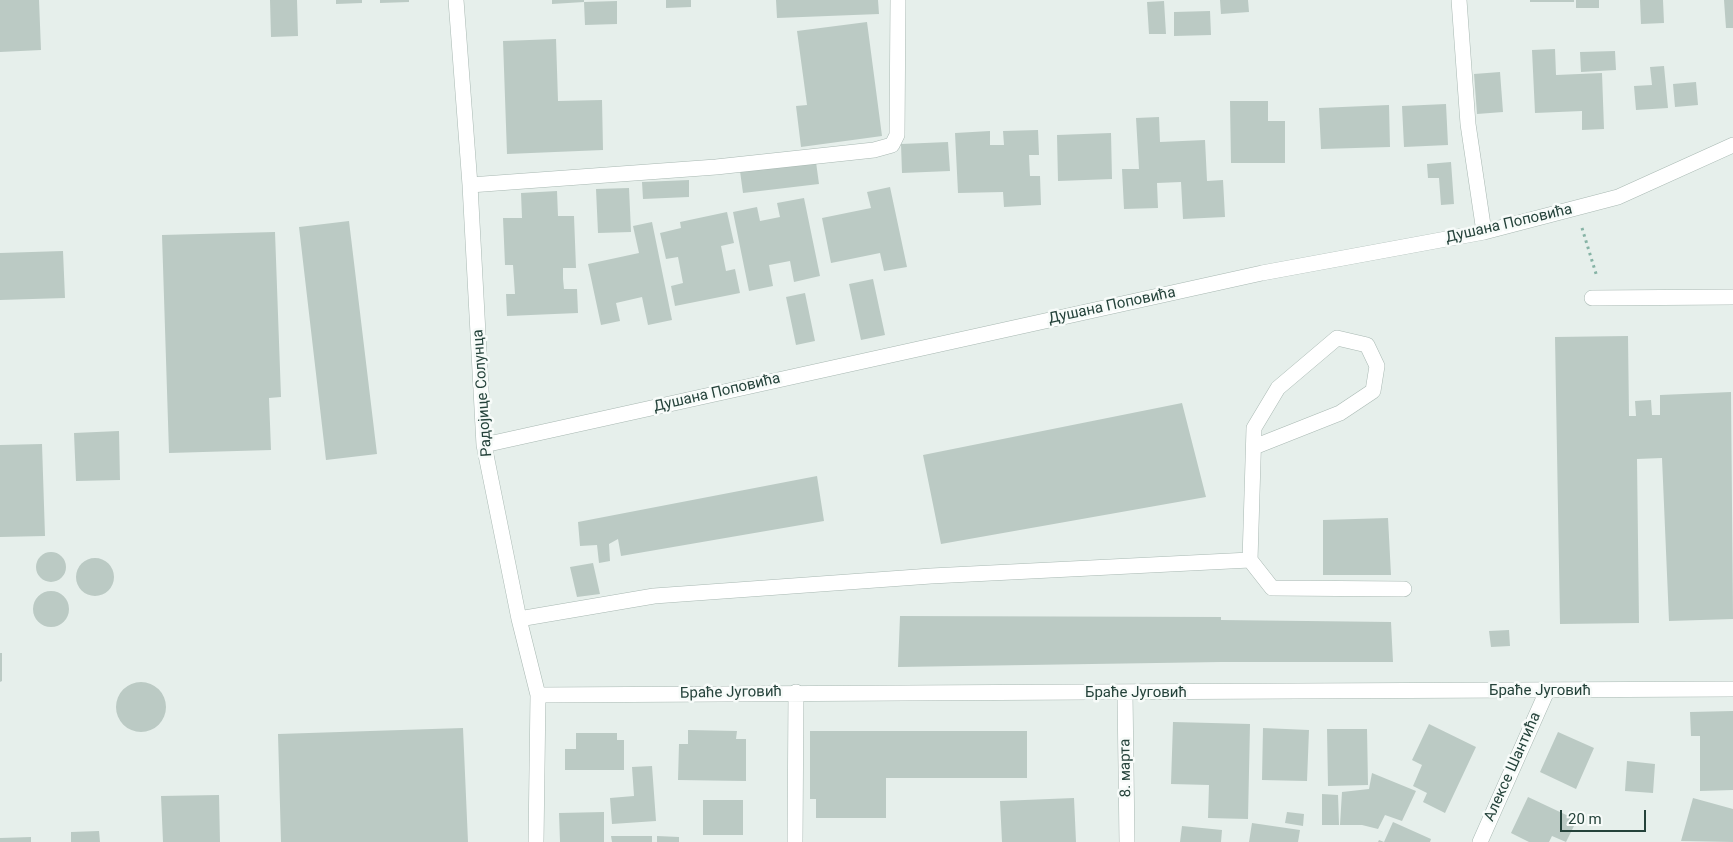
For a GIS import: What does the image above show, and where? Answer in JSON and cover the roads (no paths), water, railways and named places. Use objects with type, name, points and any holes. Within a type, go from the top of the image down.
[{"type":"street","name":"Радојице Солунца","points":[[456,0],[470,185],[484,445],[519,619],[538,695],[536,842]]},
{"type":"street","points":[[470,185],[716,167],[874,150],[892,145],[897,135],[898,0]]},
{"type":"street","points":[[1459,0],[1468,124],[1484,232]]},
{"type":"street","name":"Душана Поповића","points":[[484,445],[1262,273],[1484,232],[1618,197],[1733,145]]},
{"type":"street","points":[[1598,298],[1733,297]]},
{"type":"street","points":[[1254,447],[1340,413],[1373,391],[1377,366],[1367,345],[1337,338],[1278,388],[1254,428],[1250,560],[1272,588],[1404,589]]},
{"type":"street","points":[[519,619],[654,596],[941,576],[1250,560]]},
{"type":"street","name":"Браће Југовић","points":[[538,695],[796,692],[1125,693],[1733,689]]},
{"type":"street","name":"Алексе Шантића","points":[[1480,842],[1547,691]]},
{"type":"street","points":[[795,842],[796,692]]},
{"type":"street","name":"8. марта","points":[[1125,693],[1127,842]]}]
